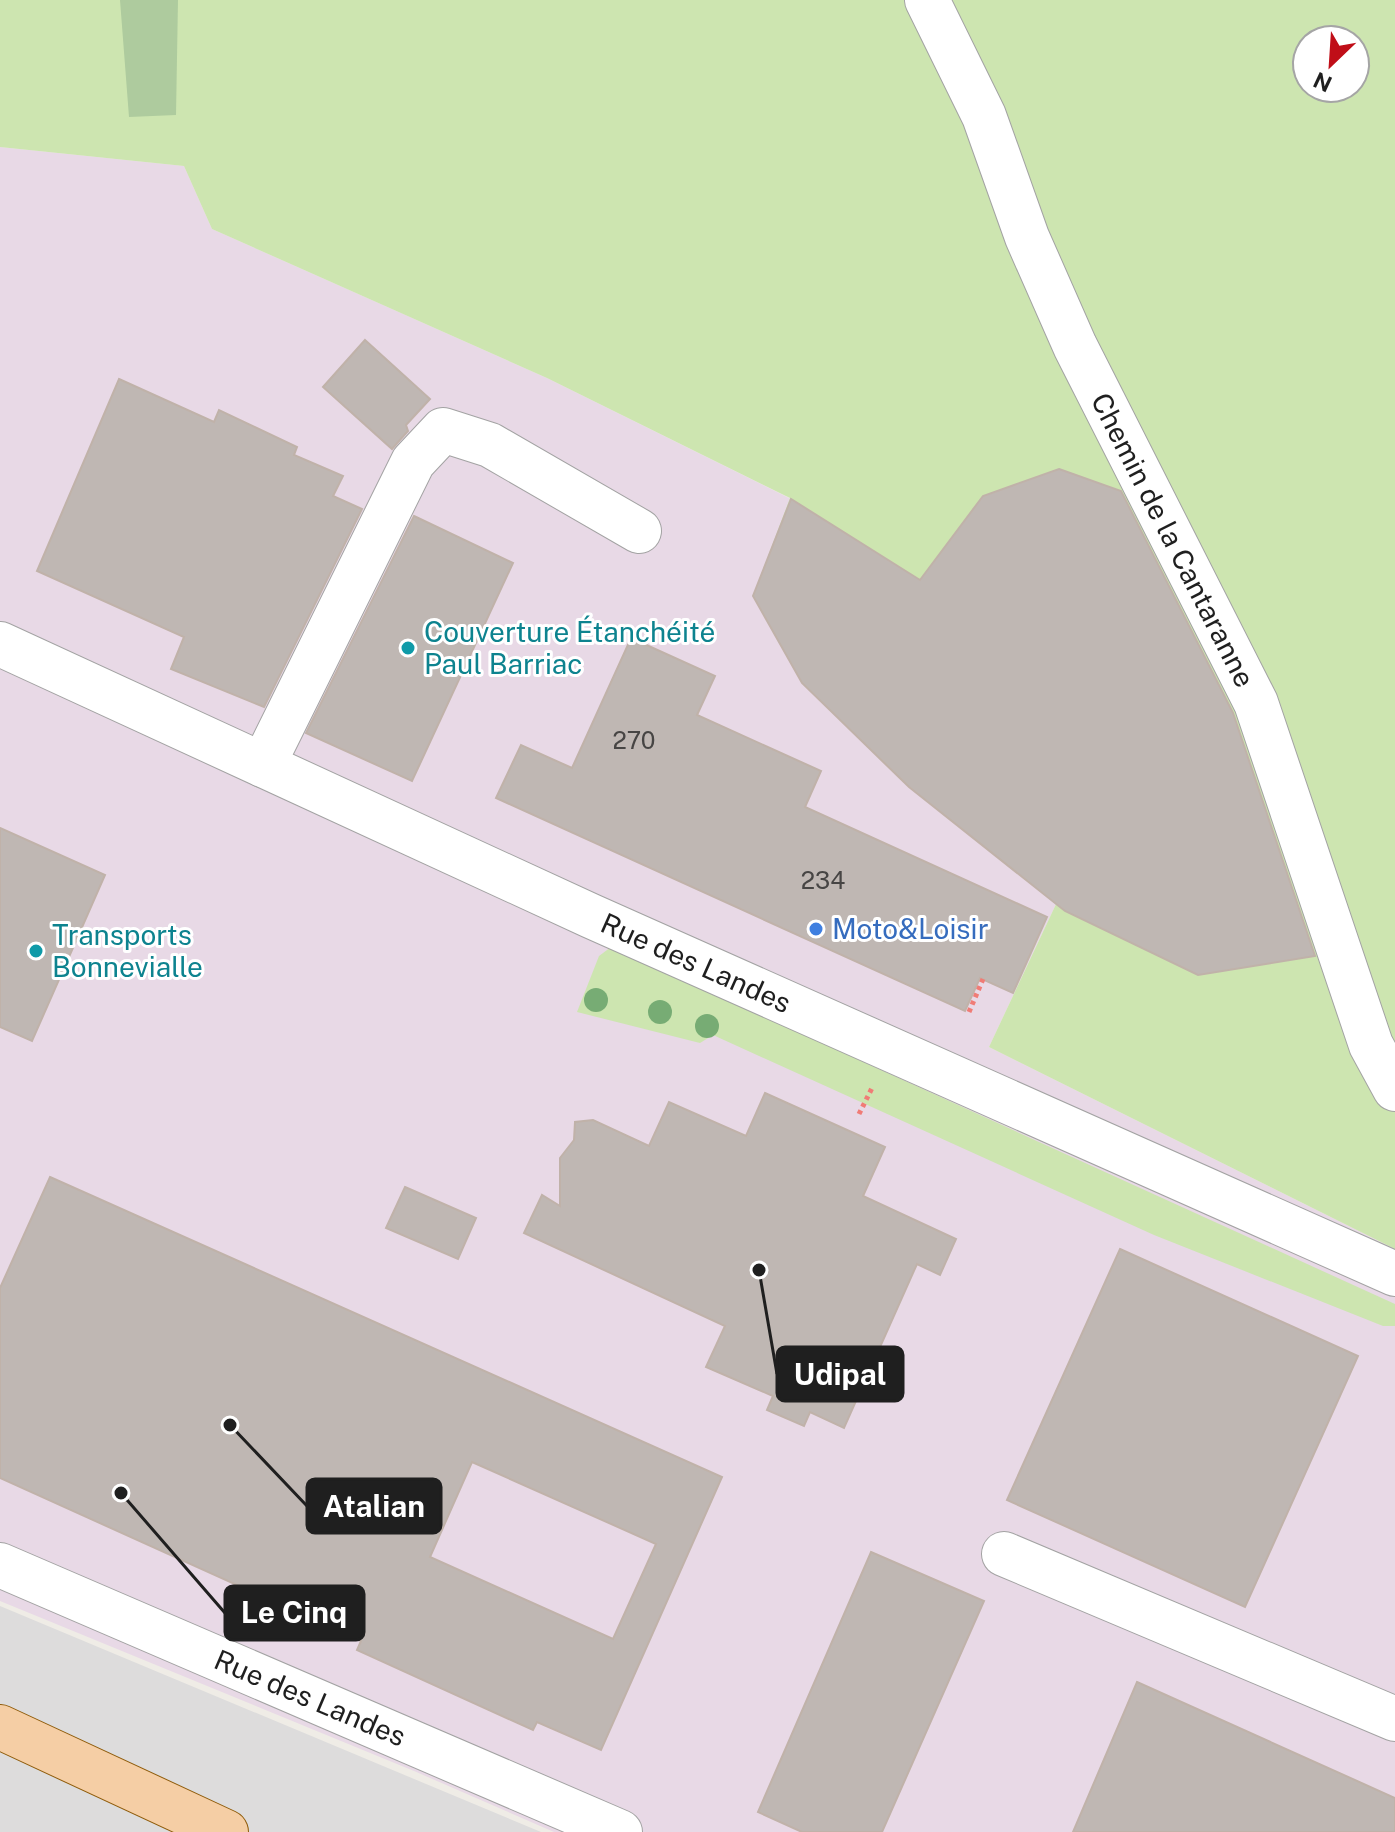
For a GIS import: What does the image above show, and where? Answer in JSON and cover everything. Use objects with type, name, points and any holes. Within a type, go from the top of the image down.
[{"type":"main road","points":[[0,1727],[226,1832]]},
{"type":"street","name":"Chemin de la Cantaranne","points":[[927,0],[984,116],[1027,237],[1075,346],[1256,703],[1371,1045],[1395,1089]]},
{"type":"street","points":[[263,765],[413,462],[443,430],[490,445],[639,531]]},
{"type":"street","name":"Rue des Landes","points":[[0,644],[591,916],[1395,1274]]},
{"type":"street","points":[[1004,1554],[1395,1719]]},
{"type":"street","name":"Rue des Landes","points":[[0,1565],[620,1832]]},
{"type":"path","points":[[969,1012],[983,979]]},
{"type":"path","points":[[859,1114],[869,1094]]},
{"type":"shaded area","points":[[0,147],[184,166],[212,229],[547,378],[791,499],[753,596],[1057,902],[989,1047],[1395,1249],[1395,1832],[554,1832],[414,1771],[0,1601]]},
{"type":"shaded area","points":[[0,1606],[541,1832],[0,1832]]},
{"type":"green space","points":[[0,0],[1395,0],[1395,1249],[989,1047],[1057,902],[909,787],[802,683],[753,596],[790,498],[547,378],[212,229],[184,166],[0,147]]},
{"type":"green space","points":[[120,0],[178,0],[176,115],[129,117]]},
{"type":"green space","points":[[611,947],[1395,1304],[1395,1326],[1383,1326],[1154,1235],[713,1035],[700,1043],[577,1012],[599,956]]},
{"type":"building","points":[[365,340],[430,399],[406,425],[408,431],[392,449],[323,387]]},
{"type":"building","points":[[119,379],[214,422],[219,410],[297,447],[294,455],[343,476],[333,496],[362,509],[264,707],[171,669],[184,637],[37,571]]},
{"type":"building","points":[[1059,469],[1121,491],[1233,713],[1315,956],[1198,975],[1065,911],[909,787],[802,683],[753,596],[791,499],[920,580],[983,496]]},
{"type":"building","name":"Couverture Étanchéité Paul Barriac","points":[[414,516],[513,563],[412,781],[306,733]]},
{"type":"building","points":[[631,638],[715,676],[697,715],[821,771],[805,807],[1047,917],[1013,993],[980,978],[965,1011],[496,798],[521,745],[572,768]]},
{"type":"building","name":"Transports Bonnevialle","points":[[0,828],[105,875],[32,1041],[0,1027]]},
{"type":"building","points":[[765,1093],[885,1147],[863,1196],[956,1239],[940,1275],[917,1264],[844,1428],[810,1412],[804,1426],[767,1410],[773,1396],[706,1367],[725,1326],[524,1233],[542,1195],[560,1206],[560,1158],[574,1140],[575,1122],[593,1120],[649,1146],[669,1102],[746,1136]]},
{"type":"building","points":[[50,1177],[722,1477],[601,1750],[537,1722],[533,1730],[357,1650],[361,1641],[0,1478],[0,1288]],"holes":[[[472,1462],[656,1544],[613,1639],[430,1557]]]},
{"type":"building","points":[[405,1187],[476,1218],[458,1259],[386,1228]]},
{"type":"building","points":[[1120,1249],[1358,1356],[1245,1607],[1007,1500]]},
{"type":"building","points":[[871,1552],[984,1601],[882,1832],[802,1832],[758,1812]]},
{"type":"building","points":[[1137,1682],[1395,1798],[1395,1832],[1073,1832]]},
{"type":"place","name":"Couverture Étanchéité Paul Barriac","points":[[408,648]]},
{"type":"place","name":"Moto&Loisir","points":[[816,929]]},
{"type":"place","name":"Transports Bonnevialle","points":[[36,951]]},
{"type":"place","name":"Udipal","points":[[759,1270]]},
{"type":"place","name":"Atalian","points":[[230,1425]]},
{"type":"place","name":"Le Cinq","points":[[121,1493]]}]
